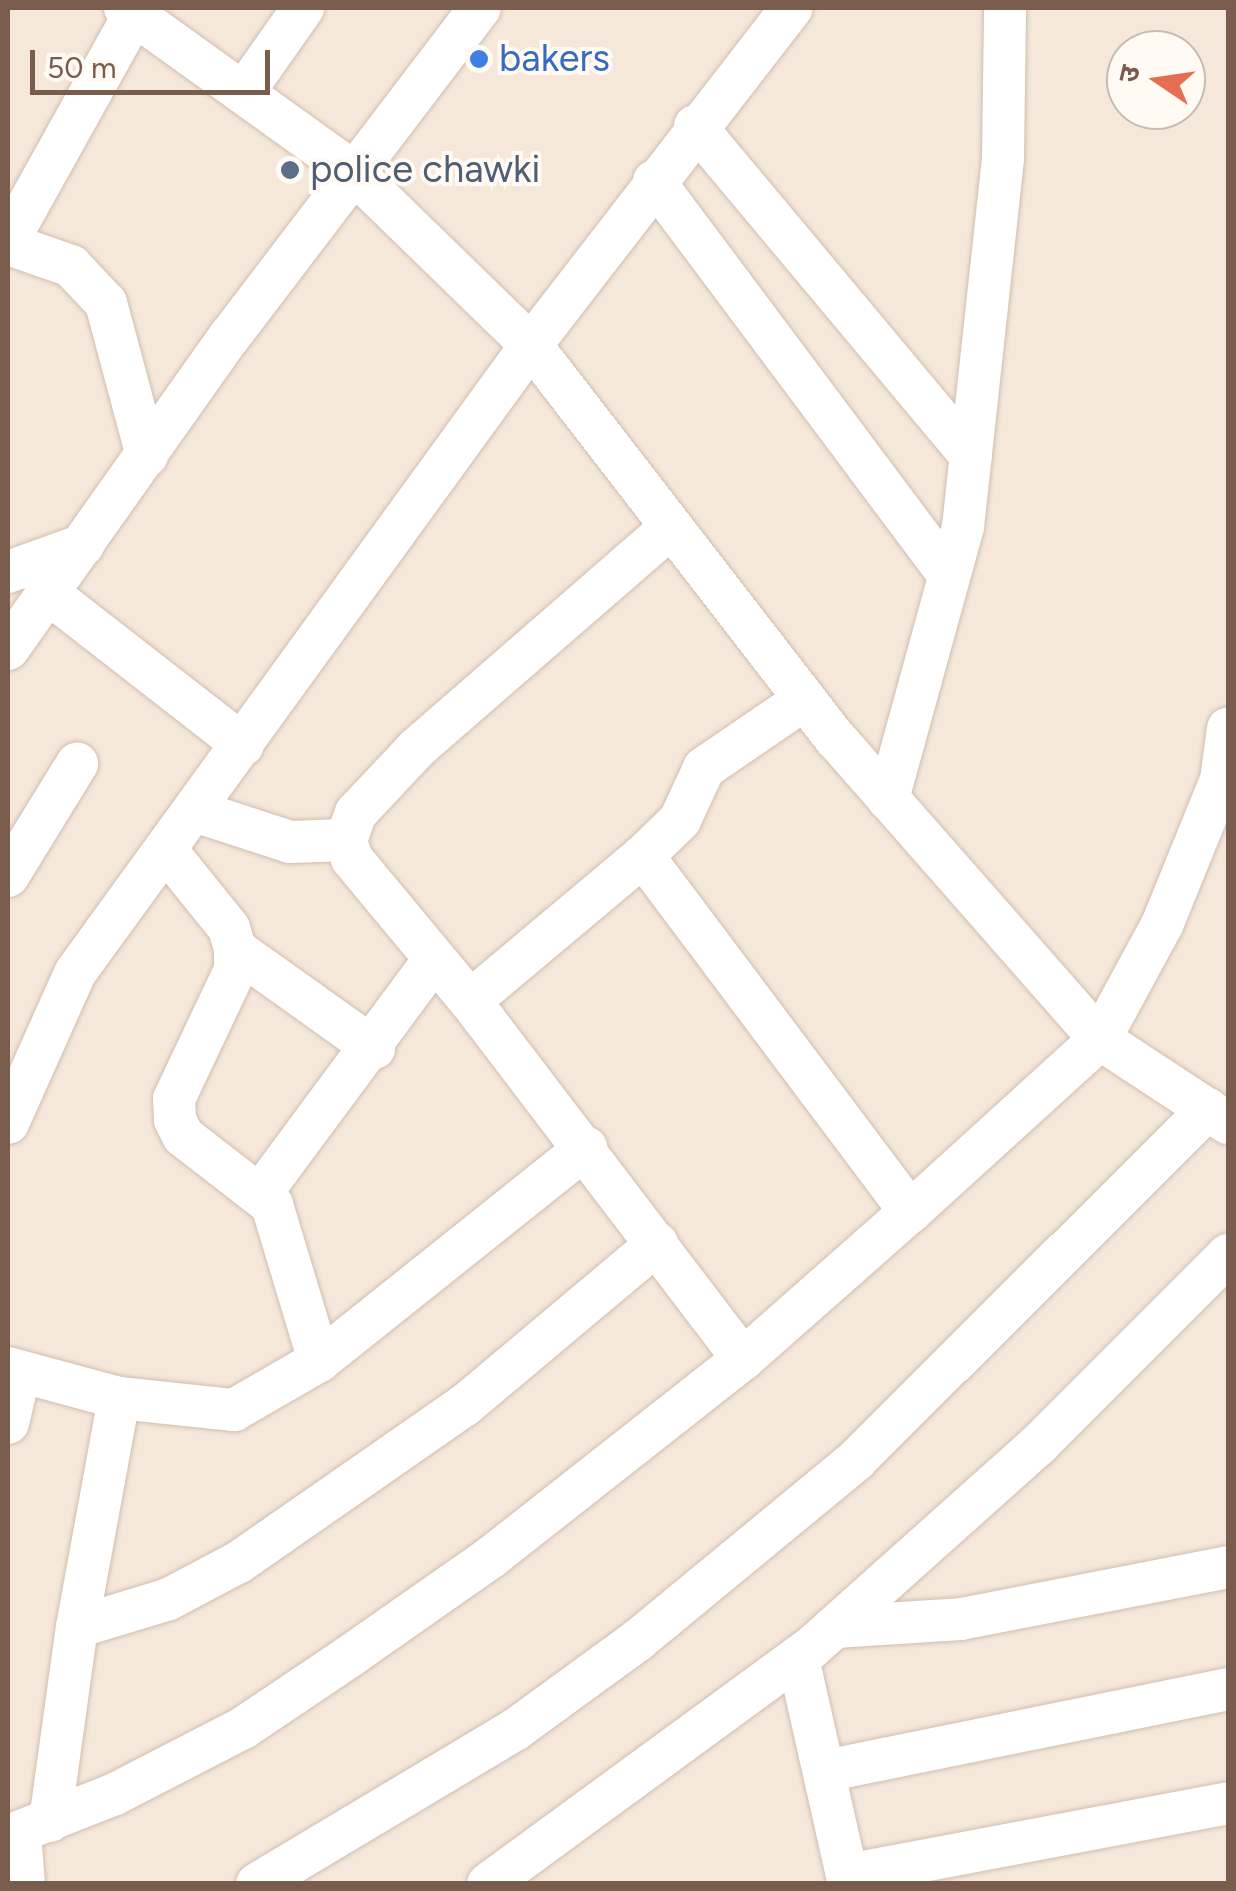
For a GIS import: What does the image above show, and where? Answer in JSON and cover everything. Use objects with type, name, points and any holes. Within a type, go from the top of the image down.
[{"type":"street","points":[[244,92],[303,8]]},
{"type":"street","points":[[8,649],[352,171],[480,8]]},
{"type":"street","points":[[8,1123],[76,973],[530,345],[695,126],[791,8]]},
{"type":"street","points":[[888,799],[950,575],[971,456],[1003,157],[1005,8]]},
{"type":"street","points":[[147,456],[106,303],[72,266],[8,242],[130,10],[352,171],[530,345],[805,699],[888,799],[1100,1038],[1218,1116],[856,1460],[638,1640],[516,1729],[257,1884]]},
{"type":"street","points":[[695,126],[971,456]]},
{"type":"street","points":[[654,182],[950,575]]},
{"type":"street","points":[[671,527],[417,748],[356,813],[346,840],[352,859],[586,1148],[743,1359]]},
{"type":"street","points":[[8,572],[83,546]]},
{"type":"street","points":[[48,594],[243,745]]},
{"type":"street","points":[[470,1002],[644,856],[680,820],[704,768],[805,699]]},
{"type":"street","points":[[26,1830],[243,1728],[490,1558],[743,1359],[1100,1038],[1162,926],[1224,782],[1228,728]]},
{"type":"street","points":[[8,876],[76,764]]},
{"type":"street","points":[[195,810],[290,842],[346,840]]},
{"type":"street","points":[[166,850],[229,928],[235,949],[235,970],[173,1111],[183,1136],[262,1192],[320,1361]]},
{"type":"street","points":[[644,856],[910,1212]]},
{"type":"street","points":[[235,949],[374,1048]]},
{"type":"street","points":[[262,1192],[374,1048],[432,962]]},
{"type":"street","points":[[8,1423],[14,1370],[119,1398],[234,1410],[320,1361],[586,1148]]},
{"type":"street","points":[[76,1627],[169,1599],[254,1552],[464,1406],[657,1244]]},
{"type":"street","points":[[491,1883],[835,1627],[1038,1445],[1228,1254]]},
{"type":"street","points":[[24,1884],[26,1830],[76,1627],[119,1398]]},
{"type":"street","points":[[835,1627],[961,1618],[1228,1567]]},
{"type":"street","points":[[798,1658],[849,1879],[1228,1803]]},
{"type":"street","points":[[825,1771],[1228,1689]]},
{"type":"shaded area","points":[[8,8],[1228,8],[1228,1883],[8,1884]]},
{"type":"place","name":"bakers","points":[[479,59]]},
{"type":"place","name":"police chawki","points":[[290,170]]}]
